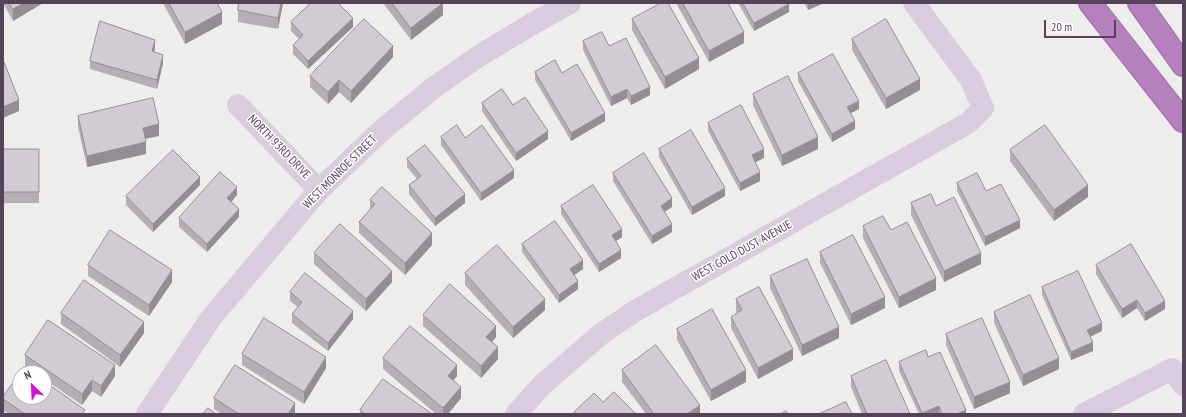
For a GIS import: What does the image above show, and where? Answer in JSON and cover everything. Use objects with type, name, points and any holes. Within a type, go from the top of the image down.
[{"type":"highway","points":[[1090,3],[1183,121]]},
{"type":"highway","points":[[1139,3],[1183,65]]},
{"type":"street","name":"WEST MONROE STREET","points":[[147,414],[211,318],[319,190],[381,131],[434,88],[479,56],[570,3]]},
{"type":"street","name":"WEST GOLD DUST AVENUE","points":[[516,414],[542,385],[601,334],[635,311],[968,123],[983,108],[971,80],[914,3]]},
{"type":"street","name":"NORTH 93RD DRIVE","points":[[238,105],[319,190]]},
{"type":"street","points":[[1084,414],[1177,377]]},
{"type":"building","points":[[9,3],[24,3],[13,9]]},
{"type":"building","points":[[169,3],[217,3],[222,12],[185,32]]},
{"type":"building","points":[[239,3],[281,3],[278,18],[238,10]]},
{"type":"building","points":[[311,3],[338,3],[353,18],[308,61],[293,45],[303,35],[291,22]]},
{"type":"building","points":[[392,3],[443,3],[411,28]]},
{"type":"building","points":[[661,3],[668,3],[699,58],[665,77],[632,19]]},
{"type":"building","points":[[683,3],[728,3],[744,32],[709,51]]},
{"type":"building","points":[[743,3],[789,3],[789,4],[754,23]]},
{"type":"building","points":[[364,19],[393,46],[351,91],[339,80],[328,92],[310,76]]},
{"type":"building","points":[[886,19],[920,79],[886,98],[852,39]]},
{"type":"building","points":[[100,21],[155,40],[152,51],[163,55],[157,80],[90,61]]},
{"type":"building","points":[[602,32],[609,46],[626,38],[650,87],[631,96],[627,89],[611,97],[583,41]]},
{"type":"building","points":[[833,54],[859,101],[847,107],[855,121],[832,134],[798,73]]},
{"type":"building","points":[[555,60],[562,73],[577,64],[605,113],[571,133],[535,72]]},
{"type":"building","points":[[3,62],[19,100],[3,107]]},
{"type":"building","points":[[788,76],[818,137],[782,155],[753,94]]},
{"type":"building","points":[[502,89],[513,105],[525,97],[548,131],[516,153],[482,103]]},
{"type":"building","points":[[153,98],[159,124],[143,128],[146,142],[87,156],[78,116]]},
{"type":"building","points":[[741,105],[764,149],[752,155],[760,172],[740,183],[708,123]]},
{"type":"building","points":[[457,125],[465,138],[482,125],[514,170],[481,193],[441,137]]},
{"type":"building","points":[[1045,125],[1088,185],[1054,210],[1010,150]]},
{"type":"building","points":[[691,130],[725,188],[692,207],[659,149]]},
{"type":"building","points":[[425,145],[465,194],[435,218],[409,185],[421,176],[407,159]]},
{"type":"building","points":[[3,149],[39,149],[39,192],[3,192]]},
{"type":"building","points":[[173,150],[200,177],[153,224],[126,196]]},
{"type":"building","points":[[644,153],[672,198],[661,206],[672,224],[652,236],[613,173]]},
{"type":"building","points":[[220,172],[237,187],[227,198],[239,209],[207,244],[179,218]]},
{"type":"building","points":[[977,173],[986,191],[1001,184],[1020,220],[985,237],[957,183]]},
{"type":"building","points":[[593,185],[622,229],[612,235],[621,250],[599,264],[561,206]]},
{"type":"building","points":[[382,187],[432,233],[405,263],[359,222],[375,204],[370,200]]},
{"type":"building","points":[[931,194],[936,206],[954,197],[981,253],[944,271],[911,203]]},
{"type":"building","points":[[883,216],[891,230],[907,222],[936,278],[899,297],[863,226]]},
{"type":"building","points":[[555,221],[583,260],[570,269],[578,281],[559,295],[522,244]]},
{"type":"building","points":[[340,224],[392,271],[366,299],[314,253]]},
{"type":"building","points":[[110,230],[172,270],[149,305],[88,265]]},
{"type":"building","points":[[853,235],[885,297],[851,314],[820,252]]},
{"type":"building","points":[[1131,244],[1165,301],[1145,313],[1137,300],[1122,309],[1096,265]]},
{"type":"building","points":[[497,245],[545,299],[513,327],[465,273]]},
{"type":"building","points":[[807,259],[839,327],[802,345],[770,276]]},
{"type":"building","points":[[1078,271],[1102,323],[1087,330],[1093,342],[1071,352],[1042,287]]},
{"type":"building","points":[[305,273],[353,311],[328,343],[292,314],[302,302],[290,292]]},
{"type":"building","points":[[84,280],[144,322],[120,355],[61,313]]},
{"type":"building","points":[[450,284],[496,326],[486,337],[498,347],[481,366],[423,315]]},
{"type":"building","points":[[759,287],[793,349],[758,368],[731,317],[742,310],[736,299]]},
{"type":"building","points":[[1030,295],[1059,358],[1023,375],[994,312]]},
{"type":"building","points":[[712,309],[746,370],[711,390],[677,329]]},
{"type":"building","points":[[264,318],[326,357],[304,392],[242,354]]},
{"type":"building","points":[[982,318],[1010,382],[974,397],[946,334]]},
{"type":"building","points":[[48,320],[115,365],[101,386],[92,380],[82,394],[52,373],[52,365],[40,365],[25,355]]},
{"type":"building","points":[[410,326],[457,365],[448,376],[461,387],[443,408],[383,358]]},
{"type":"building","points":[[656,345],[700,405],[687,414],[654,414],[622,370]]},
{"type":"building","points":[[926,350],[928,357],[940,352],[966,410],[957,414],[942,414],[939,406],[922,413],[899,362]]},
{"type":"building","points":[[886,360],[910,414],[867,414],[851,376]]},
{"type":"building","points":[[235,365],[295,403],[288,414],[239,414],[214,398]]},
{"type":"building","points":[[383,379],[432,414],[365,414],[360,410]]},
{"type":"building","points":[[12,384],[12,405],[52,405],[52,387],[85,410],[82,414],[25,414],[3,399]]},
{"type":"building","points":[[614,392],[636,414],[576,414],[574,412],[594,393],[603,402]]},
{"type":"building","points":[[846,402],[852,414],[819,414]]},
{"type":"building","points":[[208,408],[216,414],[203,414]]},
{"type":"building","points":[[786,411],[788,414],[781,414]]}]
